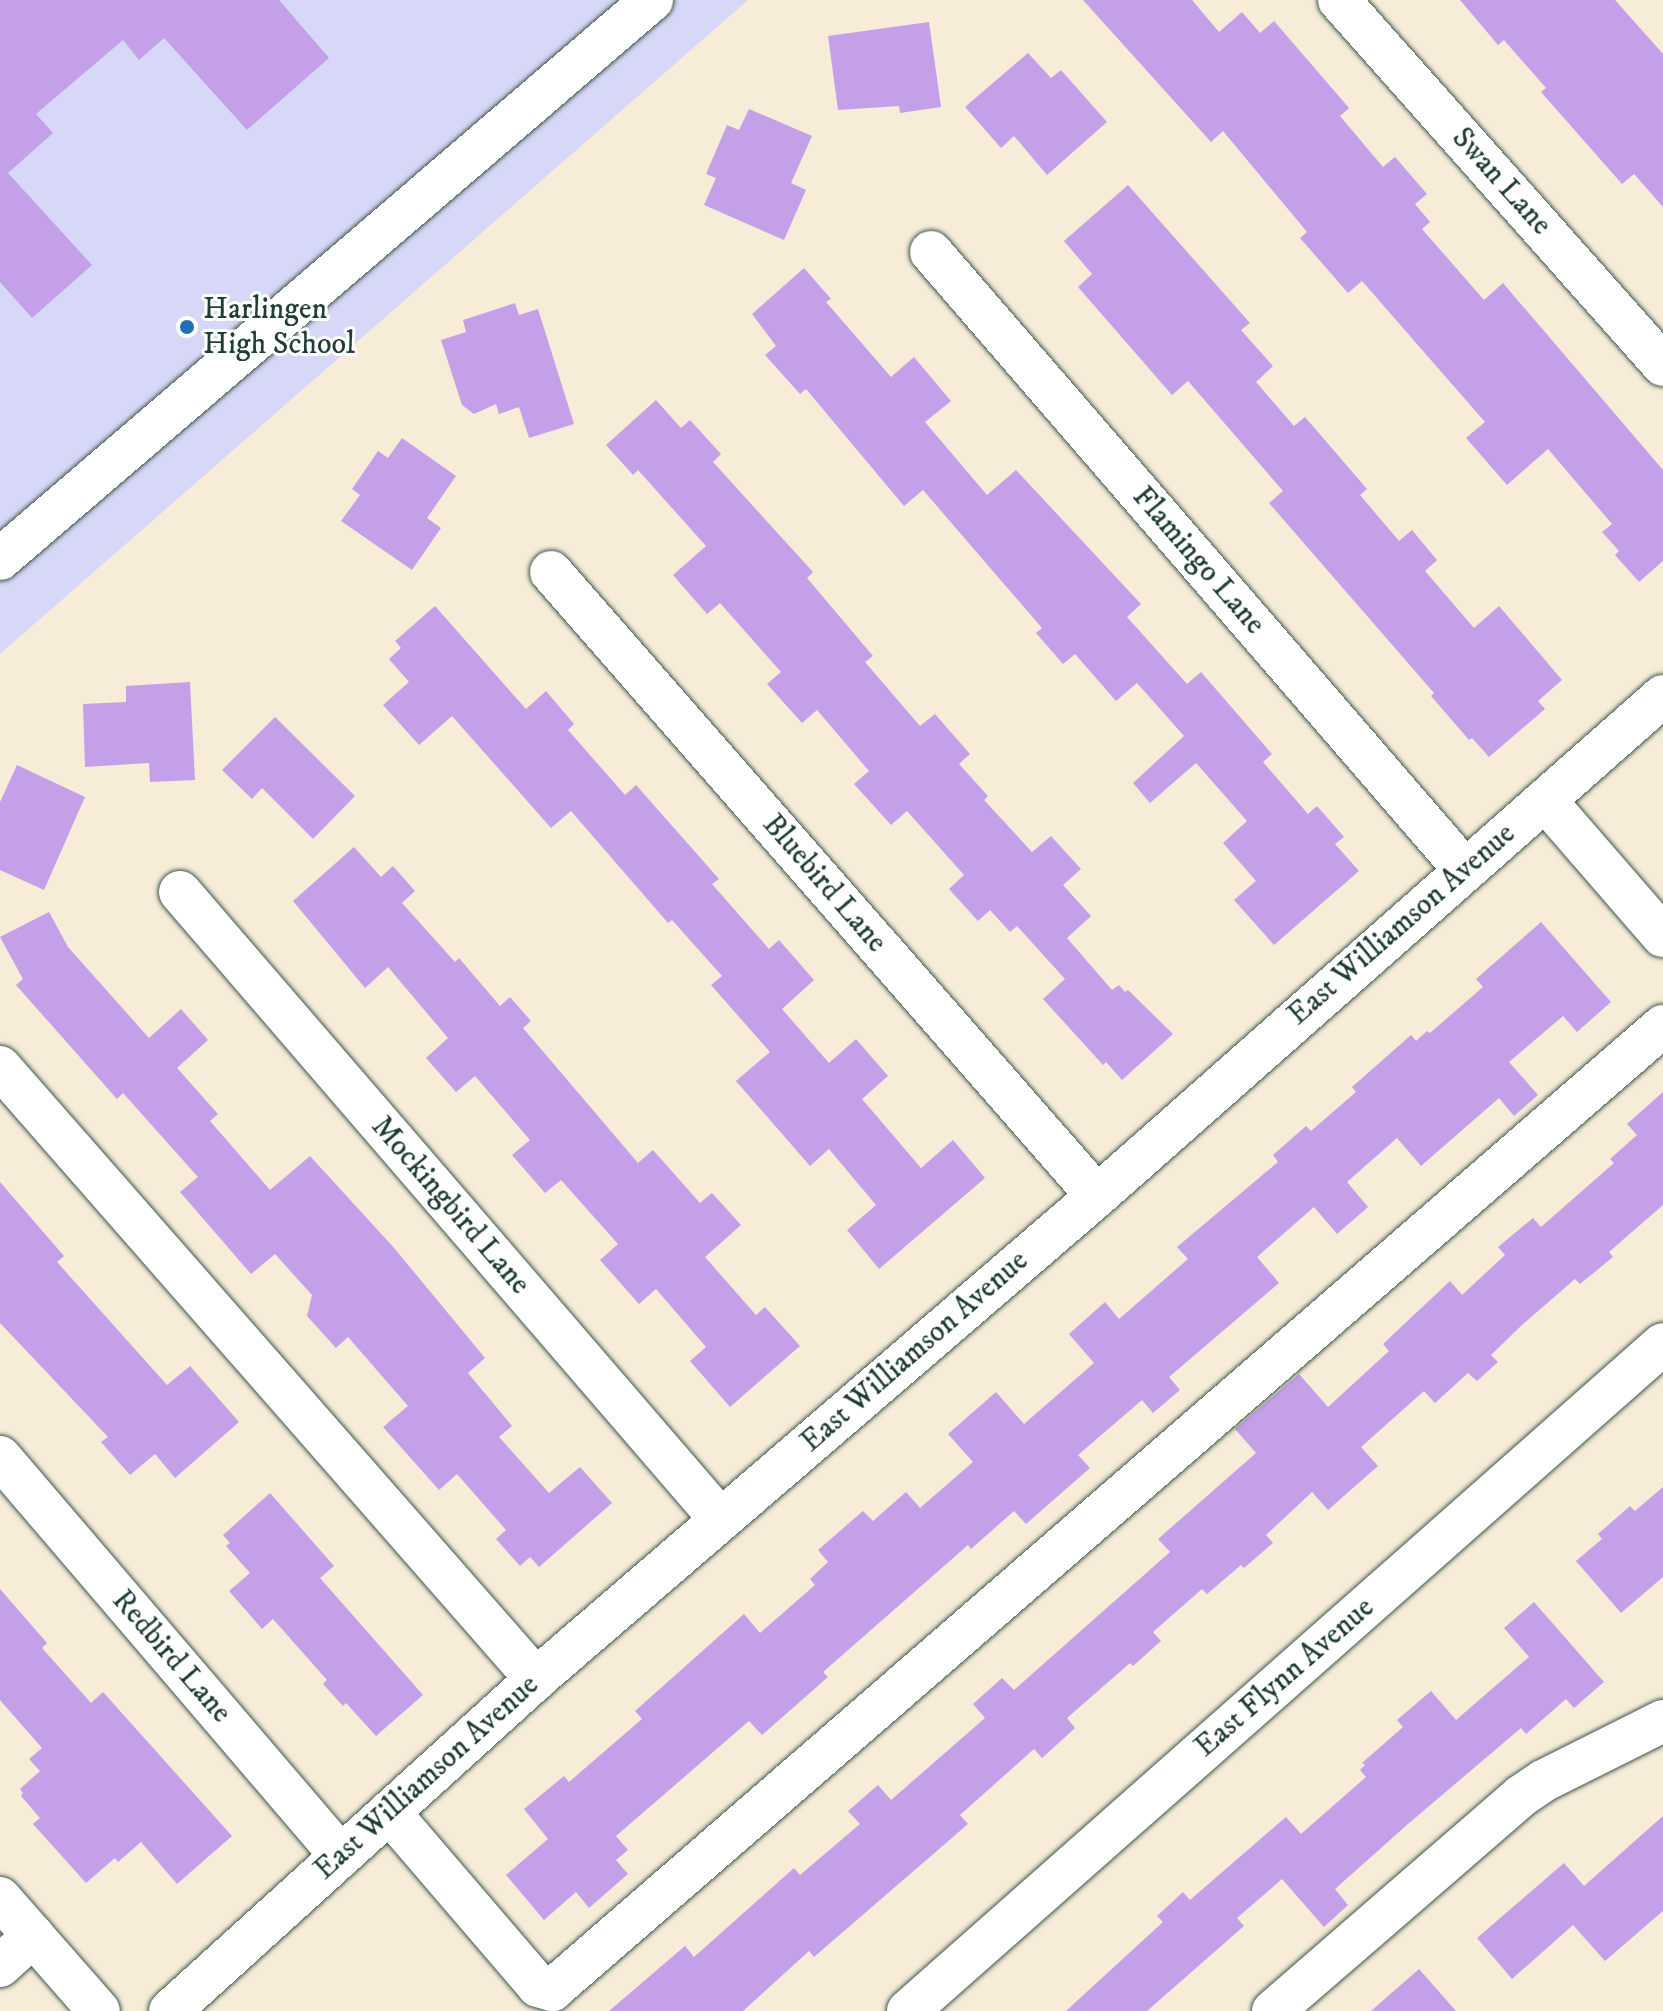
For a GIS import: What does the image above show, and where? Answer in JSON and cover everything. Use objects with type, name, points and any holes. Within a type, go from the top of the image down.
[{"type":"street","points":[[0,559],[652,0]]},
{"type":"street","name":"Swan Lane","points":[[1339,0],[1663,365]]},
{"type":"street","name":"Flamingo Lane","points":[[931,252],[1464,869]]},
{"type":"street","name":"Bluebird Lane","points":[[551,572],[1097,1196]]},
{"type":"street","name":"East Williamson Avenue","points":[[170,2011],[536,1679],[1097,1196],[1663,696]]},
{"type":"street","points":[[1545,800],[1663,936]]},
{"type":"street","name":"Mockingbird Lane","points":[[180,892],[720,1519]]},
{"type":"street","points":[[389,1812],[538,1986],[552,1990],[1663,1026]]},
{"type":"street","points":[[0,1067],[536,1679]]},
{"type":"street","name":"East Flynn Avenue","points":[[908,2011],[1663,1344]]},
{"type":"street","name":"Redbird Lane","points":[[0,1457],[341,1856]]},
{"type":"street","points":[[1273,2011],[1521,1796],[1543,1781],[1663,1721]]},
{"type":"street","points":[[0,1898],[99,2011]]},
{"type":"street","points":[[0,1966],[33,1936]]},
{"type":"shaded area","name":"Harlingen High School","points":[[0,0],[748,0],[0,654]]},
{"type":"building","points":[[0,0],[279,0],[329,58],[247,130],[164,38],[139,60],[123,40],[36,114],[53,133],[8,173],[92,265],[32,318],[0,282]]},
{"type":"building","points":[[1083,0],[1192,0],[1219,32],[1242,12],[1260,33],[1274,21],[1349,108],[1340,116],[1383,167],[1395,157],[1427,194],[1415,204],[1430,222],[1422,229],[1484,300],[1503,283],[1663,470],[1663,561],[1639,582],[1615,555],[1619,551],[1602,532],[1612,524],[1548,449],[1507,485],[1466,438],[1485,422],[1362,281],[1348,293],[1300,238],[1307,232],[1223,131],[1211,142]]},
{"type":"building","points":[[1460,0],[1615,0],[1663,54],[1663,207],[1634,174],[1622,184],[1541,92],[1546,88],[1504,40],[1498,45]]},
{"type":"building","points":[[929,22],[941,107],[900,113],[899,106],[838,110],[828,36]]},
{"type":"building","points":[[1028,53],[1051,78],[1061,70],[1107,122],[1047,175],[1014,136],[1001,148],[965,107]]},
{"type":"building","points":[[749,109],[812,136],[791,183],[806,190],[784,240],[704,205],[716,178],[706,174],[727,125],[739,130]]},
{"type":"building","points":[[1128,185],[1250,323],[1241,330],[1273,366],[1256,382],[1294,426],[1305,417],[1367,489],[1360,495],[1399,541],[1412,530],[1437,560],[1425,571],[1474,628],[1499,606],[1562,680],[1538,701],[1545,709],[1489,757],[1472,738],[1469,740],[1431,696],[1434,693],[1269,503],[1283,491],[1188,381],[1172,395],[1078,287],[1092,274],[1064,241]]},
{"type":"building","points":[[804,268],[831,299],[826,302],[891,377],[914,357],[951,401],[925,422],[987,495],[1016,470],[1141,604],[1127,617],[1187,684],[1201,672],[1272,754],[1263,762],[1308,814],[1317,806],[1344,837],[1335,844],[1359,871],[1274,945],[1234,900],[1256,881],[1223,843],[1247,821],[1196,763],[1150,803],[1133,783],[1184,736],[1137,683],[1116,701],[1075,654],[1063,664],[1036,633],[1042,628],[923,490],[904,506],[806,389],[800,394],[765,355],[776,346],[752,314]]},
{"type":"building","points":[[515,303],[519,315],[538,309],[574,424],[529,438],[519,407],[499,414],[496,404],[474,414],[462,405],[441,340],[466,332],[463,320]]},
{"type":"building","points":[[656,400],[681,428],[690,420],[721,454],[713,462],[813,572],[807,578],[873,656],[865,662],[920,726],[935,714],[970,754],[959,764],[988,796],[984,800],[1032,852],[1051,836],[1081,869],[1063,885],[1091,916],[1067,938],[1112,990],[1119,985],[1125,992],[1128,990],[1173,1034],[1122,1080],[1106,1062],[1103,1065],[1043,999],[1065,979],[1017,926],[1010,932],[990,910],[978,921],[949,889],[964,875],[907,811],[891,825],[854,784],[869,771],[817,710],[802,723],[767,684],[781,672],[720,603],[707,614],[673,575],[706,546],[638,470],[633,475],[606,445]]},
{"type":"building","points":[[402,438],[456,476],[427,518],[441,528],[412,570],[341,521],[360,495],[352,489],[378,451],[388,458]]},
{"type":"building","points":[[435,606],[526,709],[546,691],[574,724],[568,730],[625,795],[636,785],[719,879],[712,884],[769,949],[779,940],[814,980],[782,1009],[829,1063],[856,1039],[888,1076],[862,1099],[921,1168],[953,1140],[985,1178],[879,1269],[847,1230],[876,1205],[829,1149],[810,1166],[736,1081],[770,1052],[711,985],[722,976],[672,920],[668,923],[571,811],[551,828],[452,716],[419,745],[383,705],[409,682],[389,659],[401,648],[395,641]]},
{"type":"building","points":[[190,682],[195,780],[150,782],[149,763],[85,767],[83,704],[126,702],[126,686]]},
{"type":"building","points":[[275,717],[355,796],[313,839],[262,788],[252,799],[222,770]]},
{"type":"building","points":[[17,765],[85,797],[44,890],[0,870],[0,802]]},
{"type":"building","points":[[354,847],[381,877],[393,866],[415,891],[402,903],[455,962],[459,958],[500,1006],[510,997],[531,1021],[523,1028],[638,1163],[653,1150],[700,1203],[712,1193],[741,1225],[705,1257],[756,1315],[765,1307],[800,1346],[730,1407],[690,1361],[706,1347],[656,1289],[639,1304],[600,1260],[618,1244],[561,1180],[545,1193],[512,1155],[530,1140],[475,1076],[456,1092],[426,1058],[448,1038],[388,967],[365,988],[293,901]]},
{"type":"building","points":[[49,912],[68,947],[149,1038],[181,1009],[208,1040],[177,1068],[218,1114],[210,1121],[270,1190],[310,1156],[395,1249],[485,1358],[468,1373],[512,1426],[499,1437],[549,1493],[580,1467],[612,1503],[539,1567],[530,1557],[520,1566],[496,1539],[506,1530],[457,1474],[439,1490],[383,1427],[408,1406],[348,1337],[336,1348],[307,1316],[312,1295],[275,1254],[251,1274],[180,1192],[198,1177],[123,1093],[117,1099],[16,985],[23,979],[0,937]]},
{"type":"building","points":[[1541,922],[1611,1002],[1577,1032],[1563,1016],[1509,1062],[1538,1095],[1514,1116],[1499,1098],[1421,1166],[1397,1138],[1347,1182],[1368,1207],[1337,1234],[1314,1207],[1257,1257],[1279,1283],[1169,1377],[1180,1390],[1153,1413],[1142,1400],[1078,1455],[1090,1468],[1026,1524],[1014,1511],[971,1549],[968,1545],[823,1672],[828,1677],[762,1735],[749,1721],[616,1836],[628,1850],[616,1860],[628,1874],[589,1908],[576,1892],[544,1920],[506,1875],[548,1839],[524,1809],[564,1776],[569,1782],[642,1719],[635,1711],[744,1614],[760,1633],[815,1585],[810,1579],[828,1562],[818,1550],[863,1511],[873,1521],[906,1492],[920,1508],[973,1462],[948,1434],[996,1392],[1024,1424],[1094,1363],[1069,1334],[1105,1302],[1119,1319],[1188,1259],[1177,1247],[1278,1162],[1273,1155],[1306,1126],[1311,1131],[1356,1092],[1352,1087],[1411,1035],[1416,1041],[1427,1031],[1430,1033],[1483,987],[1476,979]]},
{"type":"building","points":[[1663,1092],[1663,1205],[1609,1252],[1613,1257],[1580,1284],[1575,1279],[1522,1325],[1491,1355],[1498,1362],[1477,1381],[1468,1373],[1435,1403],[1424,1391],[1361,1447],[1378,1466],[1328,1510],[1312,1492],[1266,1535],[1273,1543],[1207,1594],[1202,1589],[1153,1632],[1161,1641],[1133,1666],[1130,1663],[1067,1718],[1075,1728],[1042,1758],[1034,1749],[960,1815],[968,1824],[814,1957],[809,1951],[743,2011],[609,2011],[685,1946],[694,1957],[794,1868],[800,1875],[860,1824],[848,1811],[878,1785],[891,1800],[985,1718],[973,1704],[1002,1678],[1014,1690],[1170,1552],[1158,1539],[1256,1453],[1235,1429],[1299,1374],[1328,1407],[1389,1351],[1383,1344],[1450,1281],[1462,1295],[1505,1255],[1498,1247],[1533,1218],[1541,1227],[1614,1163],[1610,1159],[1637,1135],[1627,1124]]},
{"type":"building","points":[[0,1182],[64,1256],[57,1262],[167,1385],[190,1366],[239,1422],[175,1478],[155,1454],[130,1475],[101,1442],[108,1437],[0,1323]]},
{"type":"building","points":[[1663,1487],[1663,1577],[1621,1613],[1576,1561],[1602,1539],[1598,1534],[1630,1506],[1635,1511]]},
{"type":"building","points":[[270,1493],[334,1566],[320,1578],[423,1695],[376,1736],[346,1703],[343,1706],[323,1684],[327,1680],[273,1619],[262,1629],[229,1591],[250,1573],[226,1546],[230,1543],[223,1535]]},
{"type":"building","points":[[0,1589],[47,1643],[42,1648],[91,1703],[103,1692],[232,1836],[177,1884],[141,1842],[118,1862],[115,1858],[86,1883],[33,1824],[40,1818],[21,1796],[23,1793],[20,1789],[40,1771],[29,1759],[42,1748],[0,1700]]},
{"type":"building","points":[[1534,1602],[1604,1682],[1574,1708],[1566,1699],[1526,1734],[1521,1728],[1408,1824],[1335,1889],[1348,1905],[1324,1927],[1282,1879],[1237,1918],[1244,1926],[1147,2011],[1066,2011],[1163,1922],[1157,1916],[1183,1892],[1190,1900],[1286,1817],[1301,1834],[1366,1777],[1360,1770],[1365,1765],[1362,1763],[1403,1727],[1397,1720],[1431,1691],[1456,1720],[1529,1657],[1504,1628]]},
{"type":"building","points":[[1663,1816],[1663,1911],[1605,1961],[1573,1925],[1512,1979],[1477,1938],[1564,1863],[1584,1886]]},
{"type":"building","points":[[1419,1969],[1456,2011],[1371,2011]]},
{"type":"place","name":"Harlingen High School","points":[[187,327]]}]
